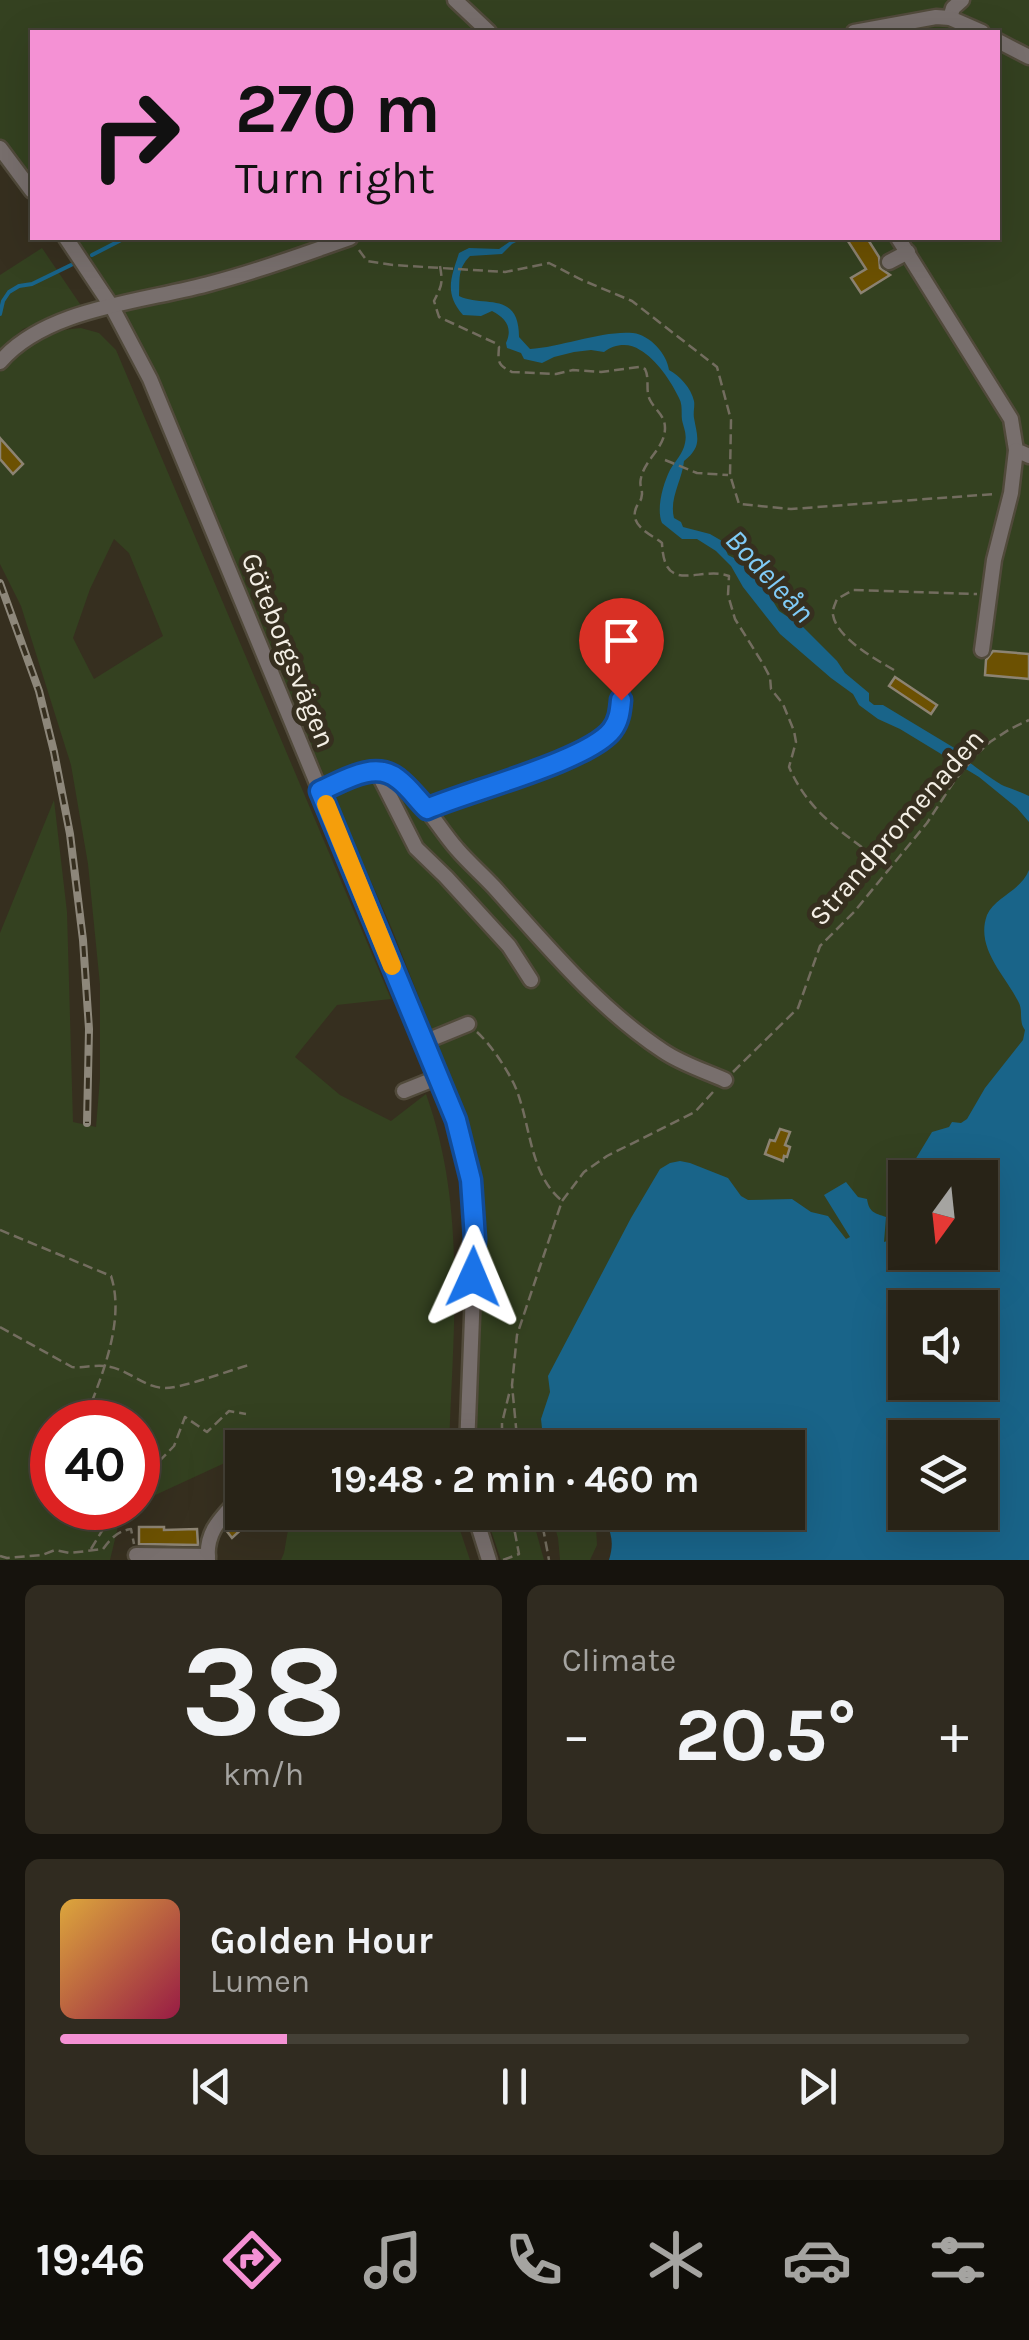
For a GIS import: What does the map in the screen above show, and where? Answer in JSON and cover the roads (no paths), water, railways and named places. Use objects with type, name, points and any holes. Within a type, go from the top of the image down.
[{"type":"street","points":[[456,0],[487,30]]},
{"type":"street","points":[[950,18],[953,8],[962,0]]},
{"type":"street","points":[[863,30],[936,17],[950,18],[977,30]]},
{"type":"street","points":[[1000,42],[1029,57]]},
{"type":"street","points":[[0,148],[30,188]]},
{"type":"street","name":"Göteborgsvägen","points":[[67,240],[112,307],[150,378],[456,1120],[471,1180],[475,1239],[467,1430]]},
{"type":"street","points":[[0,362],[25,338],[62,321],[211,284],[344,240]]},
{"type":"street","points":[[899,240],[1011,419],[1022,453],[994,560],[982,650]]},
{"type":"street","points":[[889,262],[908,252]]},
{"type":"street","points":[[427,809],[562,760],[610,733],[618,720],[621,700],[608,626]]},
{"type":"street","points":[[376,771],[416,848],[509,946],[531,980]]},
{"type":"street","points":[[320,791],[376,771],[401,780],[455,848],[593,994],[666,1054],[725,1080]]},
{"type":"street","points":[[424,1042],[468,1024]]},
{"type":"street","points":[[404,1091],[439,1077]]},
{"type":"street","points":[[136,1555],[208,1558],[206,1545],[225,1514]]},
{"type":"street","points":[[480,1530],[489,1560]]},
{"type":"water","name":"Bodeleån","points":[[512,240],[520,240],[502,254],[470,256],[461,270],[459,296],[507,307],[517,322],[519,337],[530,349],[622,333],[639,335],[657,346],[669,370],[688,387],[694,401],[697,441],[684,461],[673,503],[674,518],[683,527],[722,541],[728,555],[754,571],[779,611],[803,627],[869,693],[869,701],[874,705],[883,705],[966,755],[966,760],[1001,784],[1029,796],[1029,822],[979,777],[859,705],[853,694],[780,634],[716,551],[697,539],[682,539],[662,523],[663,489],[686,437],[680,401],[652,359],[636,347],[622,345],[604,352],[574,352],[542,363],[524,359],[521,353],[507,348],[508,328],[497,314],[492,311],[481,316],[463,315],[451,292],[459,253],[469,248],[499,249]]},
{"type":"water","points":[[1029,870],[1029,1560],[609,1560],[612,1547],[609,1530],[805,1530],[805,1430],[542,1430],[541,1419],[550,1392],[548,1376],[660,1169],[680,1161],[690,1163],[728,1178],[748,1200],[792,1199],[811,1212],[828,1216],[846,1239],[850,1237],[824,1195],[846,1182],[858,1197],[867,1199],[873,1211],[886,1217],[888,1270],[998,1270],[998,1160],[915,1160],[932,1132],[967,1119],[985,1088],[1023,1040],[1020,1005],[993,961],[984,927],[991,909]]},
{"type":"waterway","points":[[92,255],[121,240]]},
{"type":"waterway","points":[[0,314],[9,292],[71,265]]},
{"type":"railway","points":[[0,583],[39,691],[70,834],[89,1029],[87,1123]]}]
